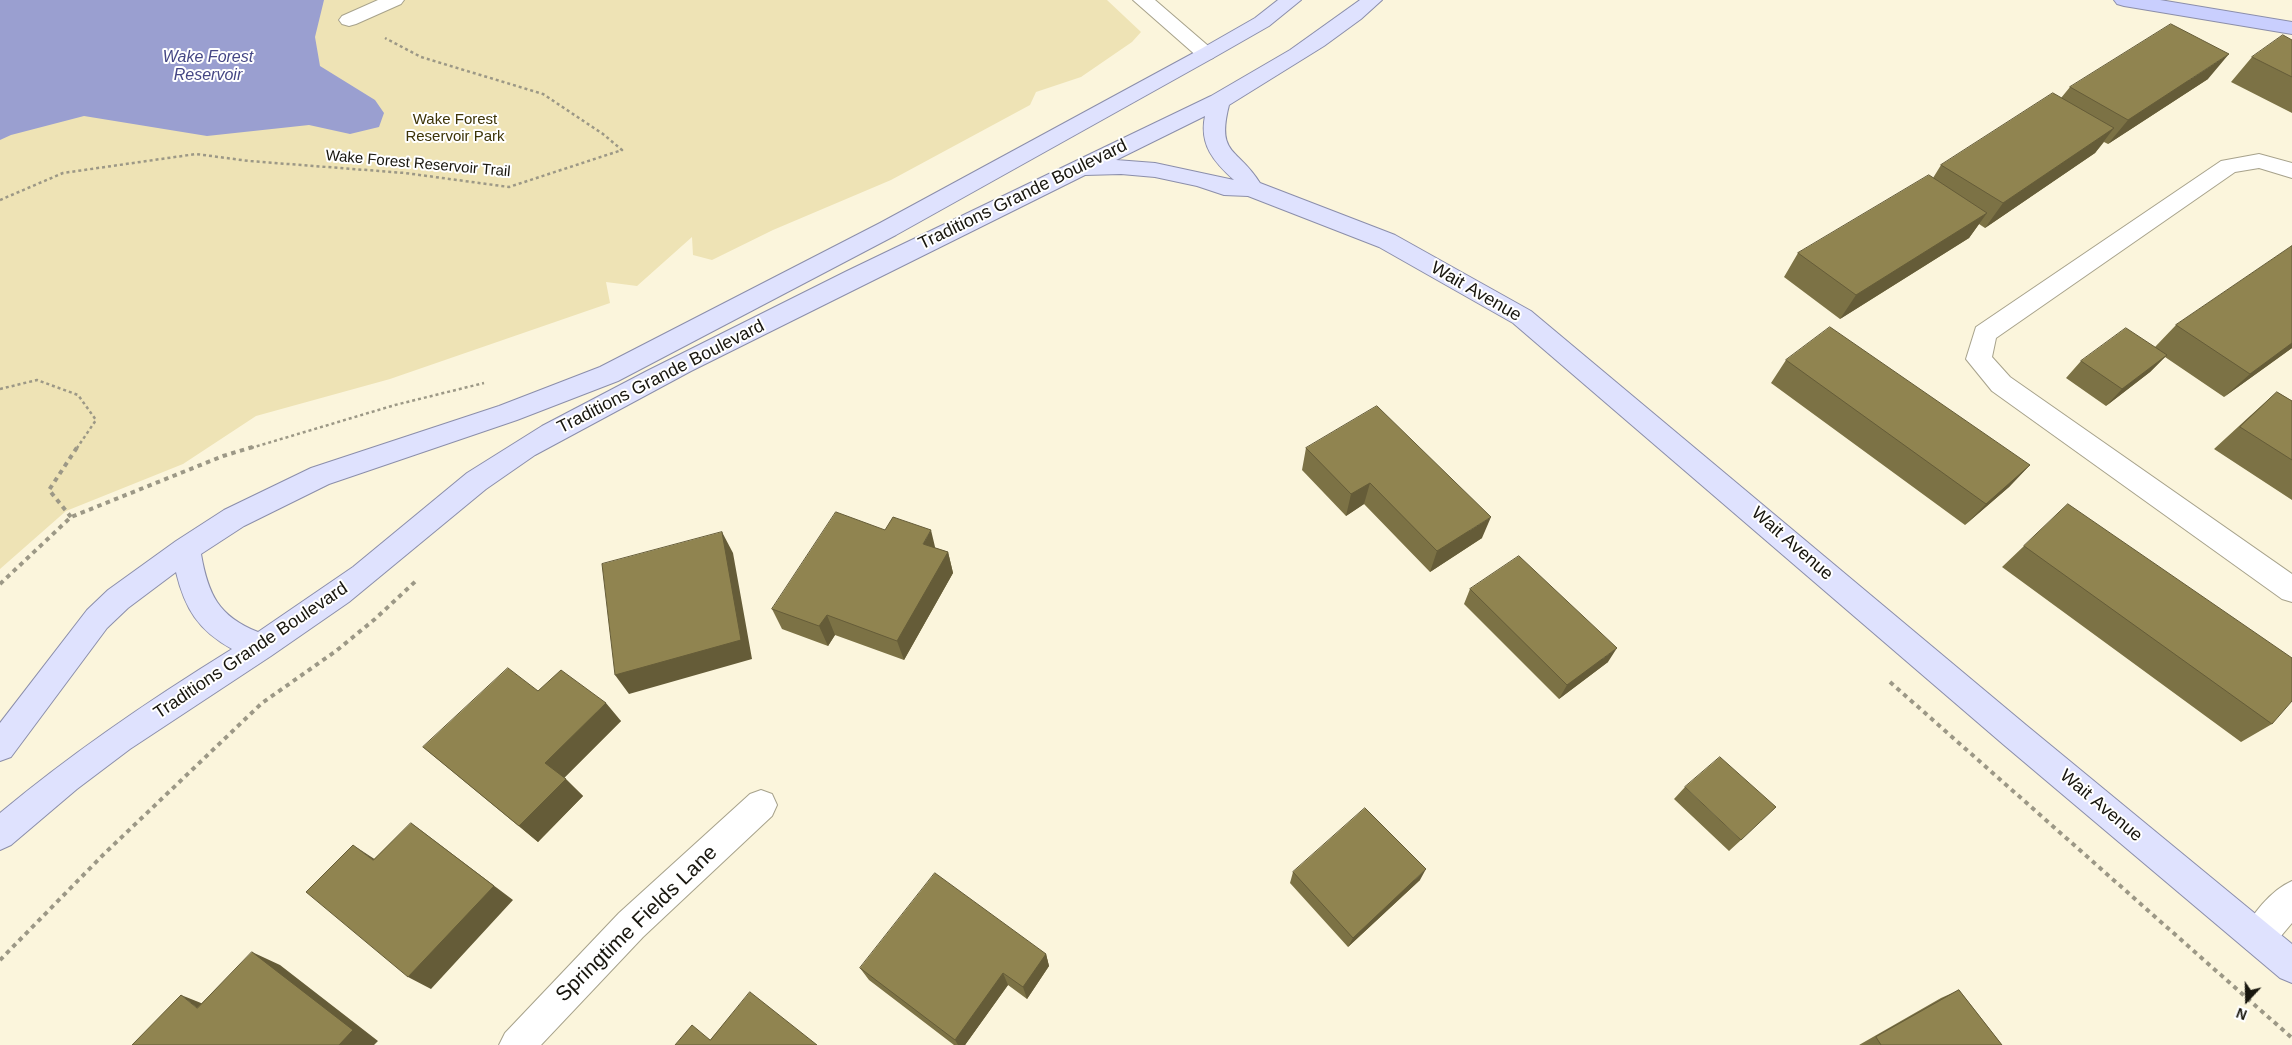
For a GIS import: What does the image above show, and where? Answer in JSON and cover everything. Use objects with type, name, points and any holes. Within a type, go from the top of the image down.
[{"type":"highway","points":[[2124,0],[2292,28]]},
{"type":"main road","name":"Traditions Grande Boulevard","points":[[0,747],[97,619],[118,599],[186,548],[234,518],[320,476],[508,413],[609,374],[888,229],[1206,54],[1262,22],[1291,0]]},
{"type":"main road","name":"Traditions Grande Boulevard","points":[[0,834],[90,760],[184,695],[261,647],[353,583],[455,496],[524,449],[848,280],[1219,101],[1309,49],[1372,0]]},
{"type":"main road","points":[[1076,170],[1136,168],[1178,174],[1224,187],[1251,188],[1244,173],[1231,165],[1217,146],[1213,127],[1219,101]]},
{"type":"main road","name":"Wait Avenue","points":[[1251,188],[1387,241],[1522,318],[1748,506],[2015,735],[2292,966]]},
{"type":"main road","points":[[186,548],[194,588],[213,622],[225,632],[261,647]]},
{"type":"street","points":[[349,20],[394,0]]},
{"type":"street","points":[[1143,0],[1206,54]]},
{"type":"street","points":[[2292,171],[2259,160],[2229,166],[1985,333],[1979,359],[2001,384],[2292,590]]},
{"type":"street","name":"Springtime Fields Lane","points":[[517,1045],[631,925],[761,805]]},
{"type":"street","points":[[2258,937],[2292,898]]},
{"type":"path","name":"Wake Forest Reservoir Trail","points":[[0,200],[62,173],[196,154],[249,161],[405,173],[509,187],[622,150],[603,134],[542,94],[421,57],[349,20]]},
{"type":"path","points":[[0,390],[37,380],[78,395],[96,420],[49,490],[72,517]]},
{"type":"path","points":[[0,584],[72,517],[223,456],[395,405],[487,382]]},
{"type":"path","points":[[0,960],[104,854],[262,703],[336,651],[375,619],[424,573]]},
{"type":"path","points":[[1885,678],[2292,1038]]},
{"type":"green space","name":"Wake Forest Reservoir Park","points":[[0,0],[1107,0],[1141,32],[1132,42],[1081,77],[1036,92],[1030,105],[891,180],[773,230],[712,260],[693,255],[692,237],[637,286],[606,282],[610,303],[390,379],[256,416],[183,464],[66,511],[0,569]]},
{"type":"water","name":"Wake Forest Reservoir","points":[[0,0],[324,0],[315,37],[320,66],[375,100],[384,113],[379,127],[350,134],[309,125],[207,136],[84,116],[11,135],[0,140]]},
{"type":"building","points":[[2171,24],[2229,54],[2128,120],[2070,87]]},
{"type":"building","points":[[2283,35],[2292,40],[2292,77],[2252,57]]},
{"type":"building","points":[[2053,93],[2114,128],[2003,203],[1941,165]]},
{"type":"building","points":[[1929,175],[1987,213],[1856,295],[1798,253]]},
{"type":"building","points":[[2292,246],[2292,343],[2250,374],[2176,325]]},
{"type":"building","points":[[1830,327],[2030,465],[1986,504],[1786,360]]},
{"type":"building","points":[[2126,328],[2167,355],[2122,389],[2081,361]]},
{"type":"building","points":[[2277,392],[2292,401],[2292,460],[2240,427]]},
{"type":"building","points":[[1377,406],[1491,517],[1437,551],[1370,483],[1351,494],[1306,448]]},
{"type":"building","points":[[2068,504],[2292,658],[2292,701],[2272,724],[2024,546]]},
{"type":"building","points":[[836,512],[885,530],[893,517],[931,530],[923,544],[948,552],[897,641],[827,615],[819,626],[772,609]]},
{"type":"building","points":[[722,532],[741,640],[615,675],[602,564]]},
{"type":"building","points":[[1519,556],[1617,648],[1567,685],[1470,589]]},
{"type":"building","points":[[508,668],[538,691],[561,670],[606,703],[545,763],[566,779],[519,826],[423,747]]},
{"type":"building","points":[[1720,757],[1776,807],[1741,840],[1685,787]]},
{"type":"building","points":[[1365,808],[1426,869],[1353,938],[1293,872]]},
{"type":"building","points":[[411,823],[494,886],[408,977],[306,892],[353,845],[373,860]]},
{"type":"building","points":[[935,873],[1046,954],[1023,987],[1003,973],[955,1040],[860,968]]},
{"type":"building","points":[[252,952],[353,1030],[339,1045],[132,1045],[181,995],[197,1008]]},
{"type":"building","points":[[1959,990],[2002,1045],[1881,1045],[1876,1037]]},
{"type":"building","points":[[750,992],[817,1045],[675,1045],[692,1025],[710,1040]]}]
